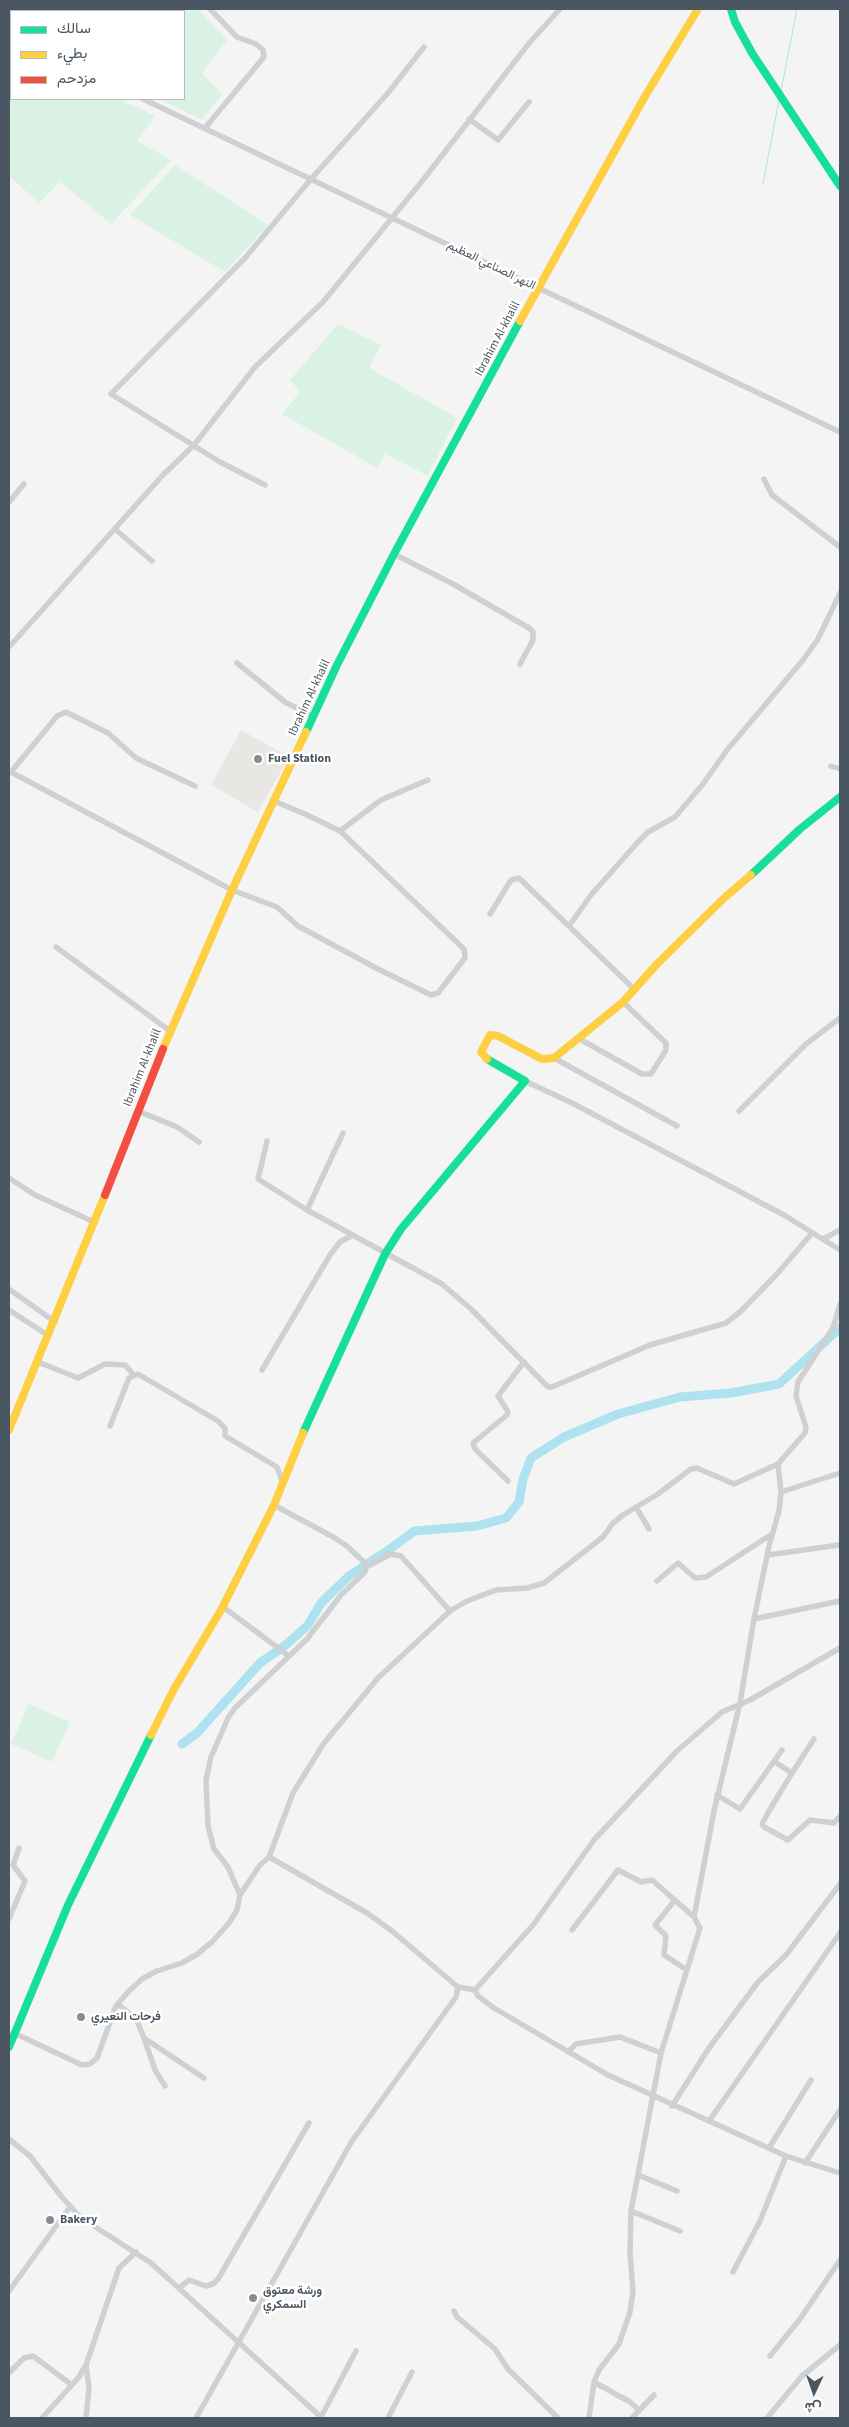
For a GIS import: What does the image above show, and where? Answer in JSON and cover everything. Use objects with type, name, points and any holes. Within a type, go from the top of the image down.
[{"type":"street","points":[[205,128],[264,56],[263,50],[256,44],[237,37],[210,9]]},
{"type":"street","points":[[9,647],[40,610],[116,530],[162,476],[194,445],[255,367],[310,317],[392,218],[530,42],[560,9]]},
{"type":"street","name":"Ibrahim Al-khalil","points":[[9,1430],[55,1322],[170,1031],[232,890],[337,665],[394,554],[538,288],[628,125],[698,9]]},
{"type":"street","points":[[731,9],[735,22],[752,53],[840,186]]},
{"type":"street","points":[[264,485],[111,394],[240,265],[311,179],[388,93],[424,47]]},
{"type":"street","name":"النهر الصناعي العظيم","points":[[145,100],[840,432]]},
{"type":"street","points":[[469,119],[498,140],[529,102]]},
{"type":"street","points":[[764,479],[772,495],[840,547]]},
{"type":"street","points":[[9,502],[24,484]]},
{"type":"street","points":[[116,530],[152,561]]},
{"type":"street","points":[[394,554],[454,584],[529,628],[533,632],[533,640],[520,664]]},
{"type":"street","points":[[569,926],[591,895],[638,842],[648,832],[675,816],[703,784],[727,750],[803,660],[818,638],[840,593]]},
{"type":"street","points":[[237,663],[285,702],[314,717]]},
{"type":"street","points":[[195,786],[136,758],[108,733],[66,712],[58,716],[10,771],[232,890],[277,907],[298,926],[376,968],[431,995],[438,993],[465,958],[464,949],[340,831],[274,801]]},
{"type":"street","points":[[831,766],[840,770]]},
{"type":"street","points":[[340,831],[380,800],[428,780]]},
{"type":"street","points":[[554,1058],[623,1002],[657,964],[723,899],[759,868],[800,828],[840,797]]},
{"type":"street","points":[[490,914],[511,880],[519,878],[635,990]]},
{"type":"street","points":[[56,947],[170,1031]]},
{"type":"street","points":[[578,1038],[642,1074],[651,1074],[666,1050],[666,1043],[623,1002]]},
{"type":"street","points":[[739,1110],[806,1044],[840,1018]]},
{"type":"street","points":[[677,1126],[554,1058],[542,1059],[498,1036],[490,1035],[480,1052],[484,1058],[525,1081],[572,1102],[784,1215],[840,1250]]},
{"type":"street","points":[[9,2047],[68,1905],[174,1688],[223,1606],[274,1505],[306,1426],[385,1254],[401,1229],[525,1081]]},
{"type":"street","points":[[138,1111],[177,1127],[199,1142]]},
{"type":"street","points":[[307,1210],[343,1133]]},
{"type":"street","points":[[267,1141],[258,1179],[307,1210],[442,1284],[471,1309],[548,1387],[552,1387],[650,1345],[726,1323],[742,1311],[812,1233]]},
{"type":"street","points":[[9,1178],[35,1194],[94,1222]]},
{"type":"street","points":[[822,1239],[840,1230]]},
{"type":"street","points":[[262,1370],[330,1255],[340,1242],[353,1235]]},
{"type":"street","points":[[9,1289],[55,1322]]},
{"type":"street","points":[[16,2034],[82,2065],[90,2064],[97,2058],[118,2004],[142,1978],[182,1963],[212,1942],[237,1910],[240,1895],[260,1865],[269,1857],[293,1794],[324,1743],[378,1678],[450,1611],[467,1601],[496,1590],[527,1588],[544,1583],[603,1537],[613,1523],[676,1482],[691,1469],[697,1468],[734,1484],[778,1464],[805,1433],[806,1427],[796,1396],[798,1382],[833,1328],[840,1304]]},
{"type":"street","points":[[9,1310],[49,1336]]},
{"type":"street","points":[[38,1362],[78,1378],[105,1364],[125,1365],[133,1374],[138,1374],[218,1421],[224,1428],[225,1436],[277,1467],[283,1483]]},
{"type":"street","points":[[508,1481],[475,1448],[473,1443],[507,1415],[508,1412],[498,1396],[524,1362]]},
{"type":"street","points":[[110,1426],[129,1378],[133,1374]]},
{"type":"street","points":[[694,1918],[717,1795],[740,1703],[754,1619],[772,1534],[780,1511],[781,1492],[778,1464]]},
{"type":"street","points":[[781,1492],[840,1473]]},
{"type":"street","points":[[240,1895],[228,1867],[212,1844],[206,1810],[206,1780],[211,1757],[228,1718],[243,1698],[307,1639],[342,1595],[365,1572],[366,1567],[364,1562],[348,1547],[335,1538],[274,1505]]},
{"type":"street","points":[[636,1507],[649,1529]]},
{"type":"street","points":[[657,1581],[678,1563],[695,1578],[706,1577],[772,1534]]},
{"type":"street","points":[[768,1555],[839,1546]]},
{"type":"street","points":[[366,1567],[391,1554],[401,1556],[450,1611]]},
{"type":"street","points":[[754,1619],[840,1601]]},
{"type":"street","points":[[223,1606],[289,1656]]},
{"type":"street","points":[[474,1990],[533,1925],[594,1840],[677,1751],[722,1712],[750,1700],[840,1648]]},
{"type":"street","points":[[814,1740],[769,1811],[763,1826],[778,1837],[788,1840],[810,1820],[834,1823],[840,1816]]},
{"type":"street","points":[[717,1795],[740,1809],[782,1750]]},
{"type":"street","points":[[775,1762],[792,1773]]},
{"type":"street","points":[[9,1919],[26,1881],[13,1865],[20,1848]]},
{"type":"street","points":[[269,1857],[367,1913],[392,1931],[458,1988],[474,1990],[481,1999],[608,2075],[653,2095],[672,2106],[786,2156],[840,2173]]},
{"type":"street","points":[[572,1930],[618,1870],[641,1882],[652,1880],[694,1918],[700,1928],[660,2053],[632,2211],[630,2253],[633,2291],[630,2312],[619,2344],[600,2370],[594,2382],[589,2418]]},
{"type":"street","points":[[672,2106],[709,2048],[753,1989],[786,1955],[840,1884]]},
{"type":"street","points":[[675,1900],[656,1925],[666,1936],[664,1955],[687,1970]]},
{"type":"street","points":[[709,2121],[840,1933]]},
{"type":"street","points":[[196,2418],[352,2141],[456,1997],[458,1988]]},
{"type":"street","points":[[118,2004],[136,2019],[155,2070],[165,2086]]},
{"type":"street","points":[[568,2052],[576,2044],[620,2037],[660,2053]]},
{"type":"street","points":[[144,2038],[204,2078]]},
{"type":"street","points":[[770,2148],[811,2080]]},
{"type":"street","points":[[806,2163],[840,2110]]},
{"type":"street","points":[[179,2288],[189,2280],[206,2286],[213,2284],[218,2279],[309,2123]]},
{"type":"street","points":[[9,2139],[30,2156],[70,2207],[80,2216],[136,2252],[179,2288],[322,2418],[356,2351]]},
{"type":"street","points":[[732,2272],[760,2221],[786,2156]]},
{"type":"street","points":[[638,2174],[678,2191]]},
{"type":"street","points":[[9,2292],[70,2207]]},
{"type":"street","points":[[632,2211],[680,2231]]},
{"type":"street","points":[[42,2418],[72,2385],[86,2365],[119,2268],[136,2252]]},
{"type":"street","points":[[770,2356],[800,2319],[840,2260]]},
{"type":"street","points":[[454,2311],[457,2317],[496,2349],[514,2375],[558,2418]]},
{"type":"street","points":[[767,2418],[802,2376],[840,2345]]},
{"type":"street","points":[[9,2374],[24,2358],[33,2356],[72,2385]]},
{"type":"street","points":[[86,2365],[89,2388],[86,2418]]},
{"type":"street","points":[[388,2418],[412,2372]]},
{"type":"street","points":[[594,2382],[630,2402],[639,2410]]},
{"type":"street","points":[[632,2418],[654,2395]]},
{"type":"shaded area","points":[[241,730],[289,757],[258,812],[211,785]]},
{"type":"green space","points":[[198,9],[227,40],[202,73],[222,94],[202,120],[161,100],[185,100],[185,10],[176,10]]},
{"type":"green space","points":[[10,82],[10,100],[121,100],[155,116],[137,141],[171,160],[111,224],[60,182],[39,203],[9,176]]},
{"type":"green space","points":[[175,165],[268,225],[225,272],[130,215]]},
{"type":"green space","points":[[338,324],[381,345],[369,368],[457,418],[428,476],[385,454],[377,468],[282,414],[300,392],[290,380]]},
{"type":"green space","points":[[29,1704],[70,1722],[52,1762],[11,1744]]},
{"type":"waterway","points":[[781,91],[797,9]]},
{"type":"waterway","points":[[763,184],[779,100]]},
{"type":"waterway","points":[[182,1744],[197,1733],[260,1663],[287,1644],[308,1625],[321,1603],[349,1576],[414,1531],[477,1526],[506,1518],[519,1502],[523,1479],[531,1458],[564,1437],[618,1414],[680,1397],[731,1393],[779,1384],[840,1328]]},
{"type":"traffic: fast","points":[[731,9],[735,22],[752,53],[840,186]]},
{"type":"traffic: fast","points":[[306,732],[337,665],[394,554],[520,321]]},
{"type":"traffic: fast","points":[[751,875],[800,829],[840,797]]},
{"type":"traffic: fast","points":[[303,1433],[385,1254],[401,1229],[525,1081],[487,1059]]},
{"type":"traffic: fast","points":[[9,2047],[68,1905],[151,1735]]},
{"type":"traffic: slow","points":[[520,321],[644,98],[698,9]]},
{"type":"traffic: slow","points":[[163,1049],[232,890],[306,732]]},
{"type":"traffic: slow","points":[[487,1059],[481,1052],[490,1035],[498,1036],[542,1059],[554,1058],[623,1002],[657,964],[723,899],[751,875]]},
{"type":"traffic: slow","points":[[9,1430],[105,1195]]},
{"type":"traffic: slow","points":[[151,1735],[174,1689],[221,1610],[274,1505],[303,1433]]},
{"type":"traffic: jam","points":[[105,1195],[163,1049]]},
{"type":"place","name":"Fuel Station","points":[[258,759]]},
{"type":"place","name":"فرحات النعيري","points":[[81,2017]]},
{"type":"place","name":"Bakery","points":[[50,2220]]},
{"type":"place","name":"ورشة معتوق السمكري","points":[[253,2298]]}]
